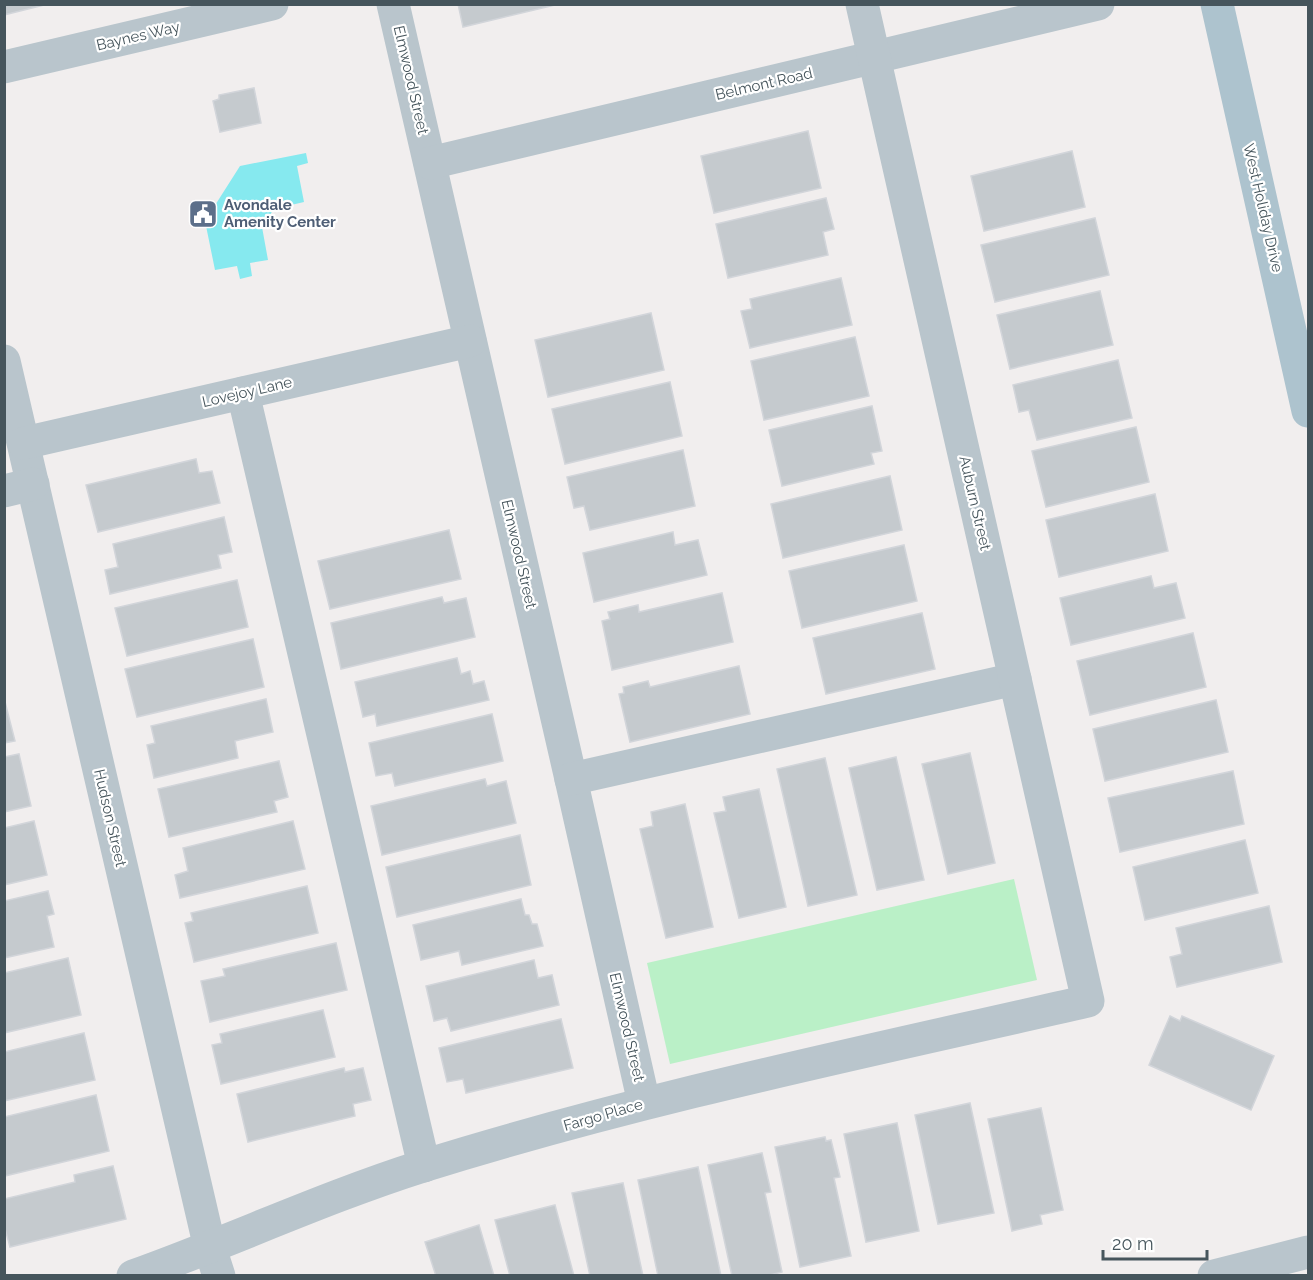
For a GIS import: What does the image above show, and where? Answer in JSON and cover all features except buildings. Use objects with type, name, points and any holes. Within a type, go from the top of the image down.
[{"type":"main road","name":"West Holiday Drive","points":[[1217,4],[1308,411]]},
{"type":"street","name":"Baynes Way","points":[[4,67],[160,17],[272,4]]},
{"type":"street","name":"Elmwood Street","points":[[393,4],[572,779],[644,1103]]},
{"type":"street","name":"Auburn Street","points":[[862,4],[1088,1001]]},
{"type":"street","name":"Belmont Road","points":[[430,163],[1098,4]]},
{"type":"street","name":"Lovejoy Lane","points":[[24,443],[470,341]]},
{"type":"street","name":"Hudson Street","points":[[4,360],[24,443],[19,488],[214,1262]]},
{"type":"street","points":[[243,393],[424,1166]]},
{"type":"street","points":[[572,779],[1015,679]]},
{"type":"street","name":"Fargo Place","points":[[133,1275],[214,1262],[339,1196],[424,1166],[644,1103],[1088,1001]]},
{"type":"street","points":[[1214,1275],[1308,1252]]},
{"type":"green space","points":[[1014,879],[1037,980],[670,1064],[647,963]]},
{"type":"water","points":[[306,153],[308,163],[297,166],[304,202],[274,209],[262,227],[268,260],[250,263],[252,276],[240,279],[237,266],[215,270],[205,221],[240,166]]},
{"type":"place","name":"Avondale Amenity Center","points":[[203,214]]}]
